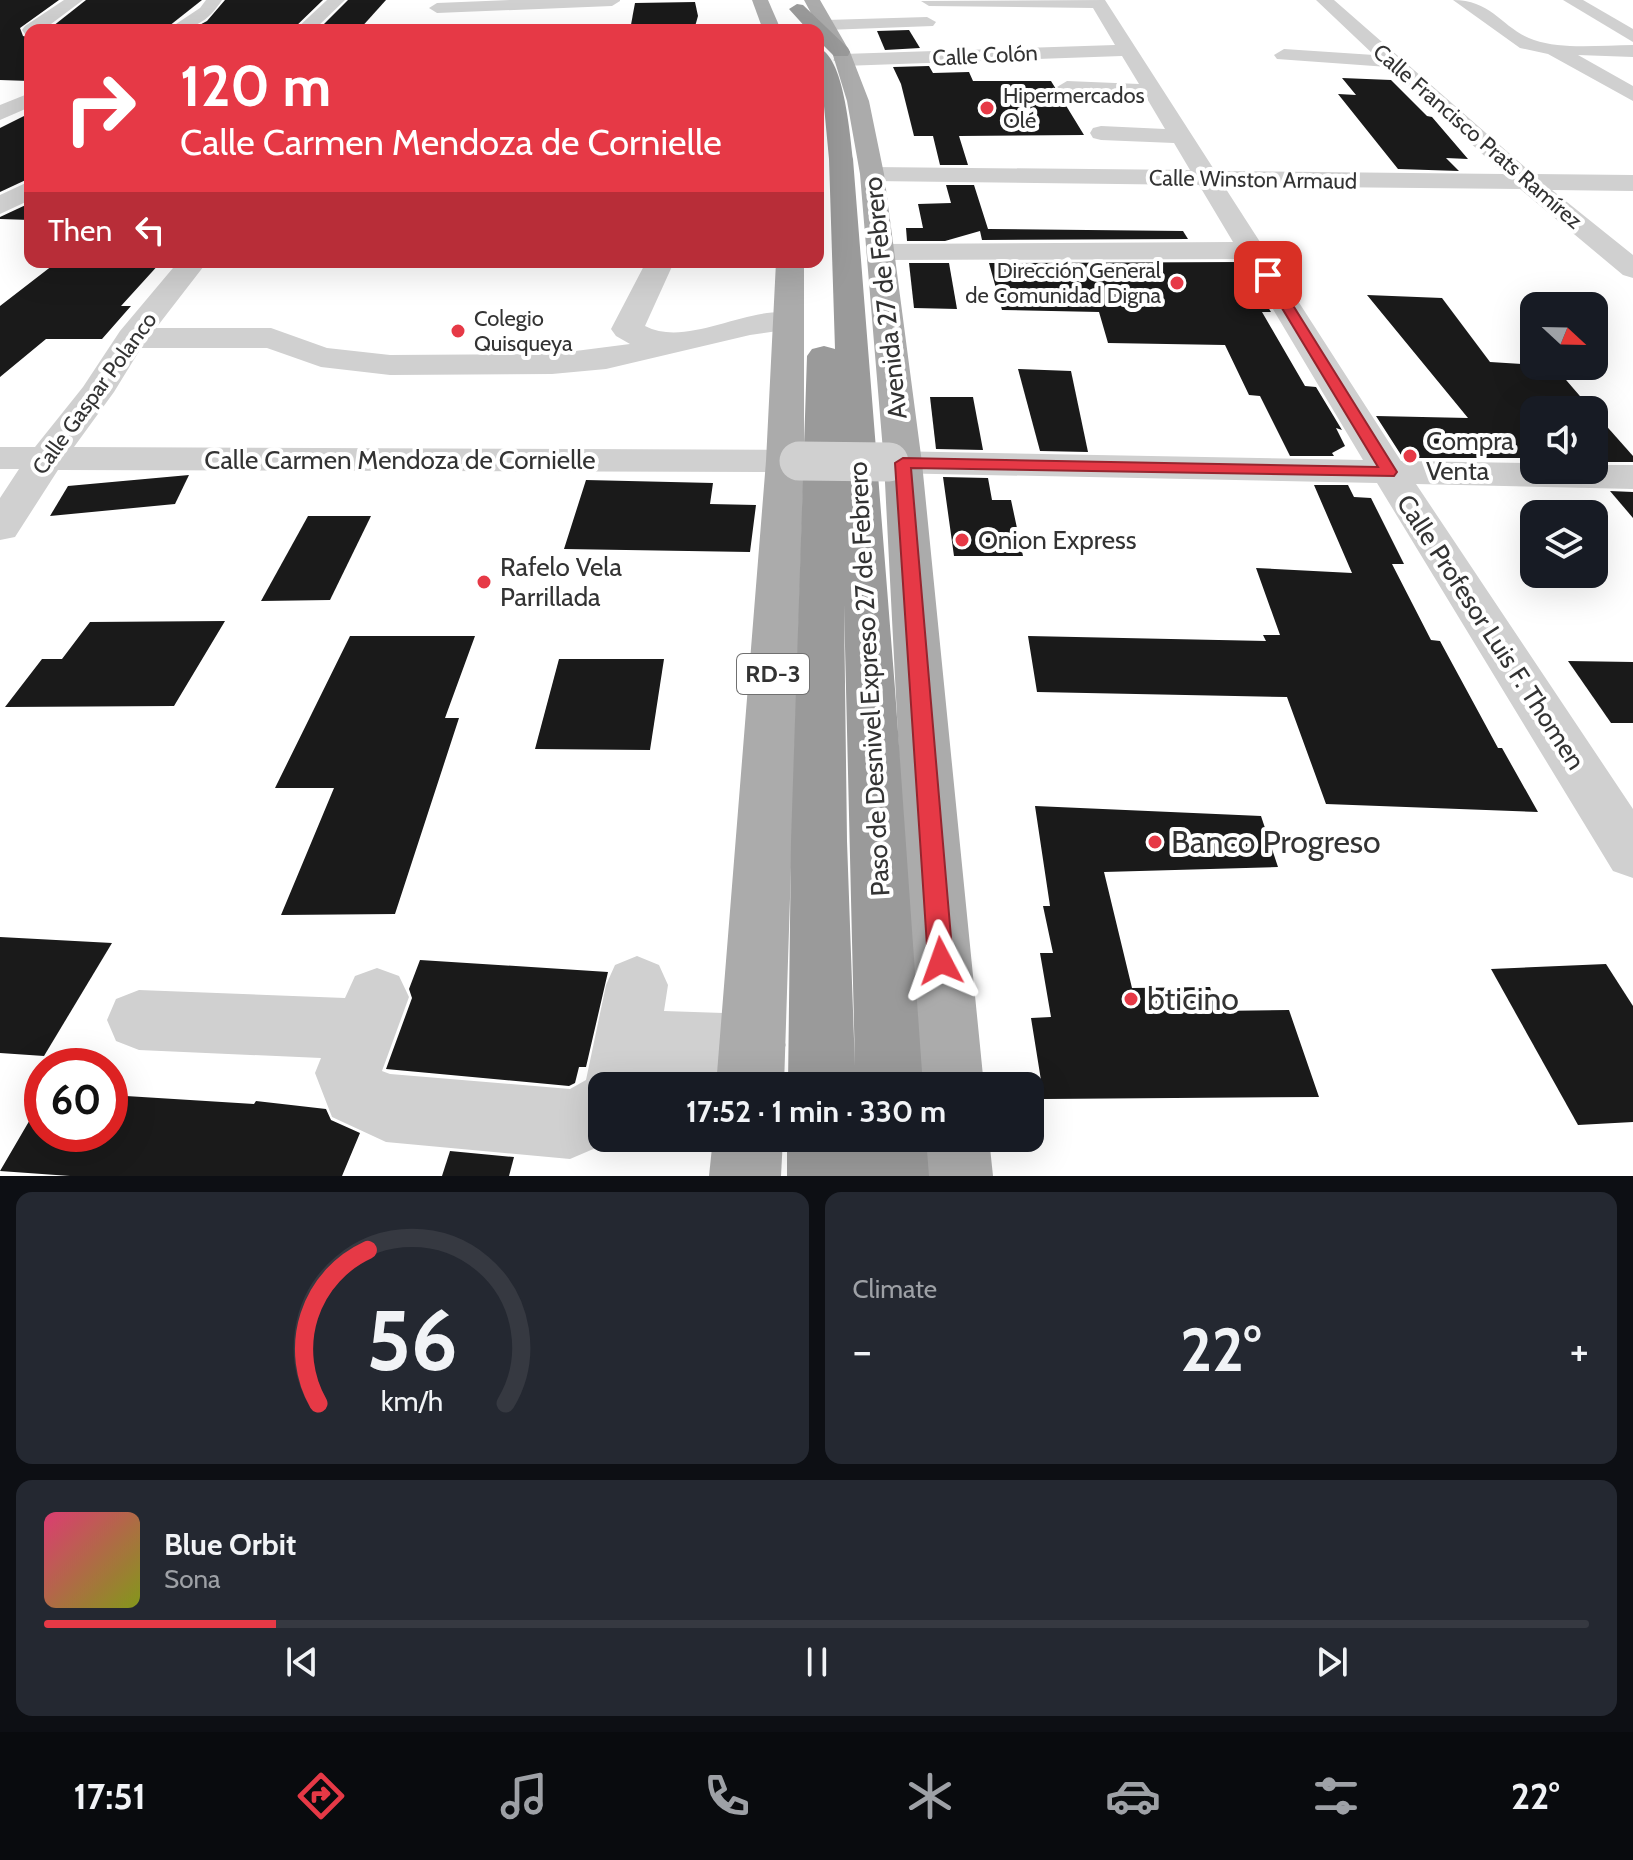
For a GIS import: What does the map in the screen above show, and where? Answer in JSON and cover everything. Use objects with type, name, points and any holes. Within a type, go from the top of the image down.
[{"type":"highway","name":"RD-3","points":[[824,66],[832,85],[834,162],[845,267]]},
{"type":"highway","name":"Paso de Desnivel Expreso 27 de Febrero","points":[[822,1072],[819,826],[824,521],[845,267]]},
{"type":"highway","name":"Paso de Desnivel Expreso 27 de Febrero","points":[[845,267],[870,673],[888,1072]]},
{"type":"highway","points":[[822,1152],[823,1176]]},
{"type":"highway","points":[[892,1152],[893,1176]]},
{"type":"main road","points":[[760,0],[770,24]]},
{"type":"main road","name":"Avenida 27 de Febrero","points":[[824,50],[858,101],[834,162],[845,267],[896,462],[949,1072]]},
{"type":"main road","name":"Avenida 27 de Febrero","points":[[752,1066],[792,461],[788,321],[845,267]]},
{"type":"main road","points":[[745,1176],[747,1152]]},
{"type":"main road","points":[[955,1152],[957,1176]]},
{"type":"street","points":[[40,24],[75,0]]},
{"type":"street","points":[[186,24],[206,12],[214,0]]},
{"type":"street","points":[[311,24],[337,0]]},
{"type":"street","name":"Calle Francisco Prats Ramírez","points":[[1324,0],[1527,182],[1633,269]]},
{"type":"street","points":[[1461,0],[1527,44],[1554,49],[1633,51]]},
{"type":"street","points":[[1571,0],[1633,37]]},
{"type":"street","points":[[435,10],[612,1]]},
{"type":"street","points":[[933,2],[1098,2]]},
{"type":"street","name":"Calle Profesor Luis F. Thomen","points":[[1098,2],[1389,472],[1633,855]]},
{"type":"street","points":[[824,25],[927,22]]},
{"type":"street","name":"Calle Colón","points":[[824,26],[1127,50]]},
{"type":"street","points":[[1554,49],[1630,92]]},
{"type":"street","points":[[1284,55],[1394,62]]},
{"type":"street","points":[[1067,87],[1153,91]]},
{"type":"street","points":[[0,113],[24,102]]},
{"type":"street","points":[[1101,133],[1180,136]]},
{"type":"street","name":"Calle Winston Armaud","points":[[834,162],[1209,179],[1633,183]]},
{"type":"street","points":[[0,206],[24,192]]},
{"type":"street","points":[[845,267],[1006,277],[1012,273],[1005,251],[1252,250]]},
{"type":"street","name":"Calle Gaspar Polanco","points":[[0,528],[137,331],[188,268]]},
{"type":"street","points":[[657,268],[627,329],[660,343],[689,340]]},
{"type":"street","points":[[137,331],[271,338],[321,357],[365,364],[552,364],[606,359],[746,326],[788,321]]},
{"type":"street","points":[[606,359],[620,353],[636,335]]},
{"type":"street","name":"Calle Carmen Mendoza de Cornielle","points":[[0,458],[896,462]]},
{"type":"street","points":[[896,462],[1633,477]]},
{"type":"street","points":[[139,1020],[371,1013],[348,1073],[356,1093],[386,1108],[570,1124],[588,1117]]},
{"type":"street","points":[[627,1037],[752,1066]]},
{"type":"building","points":[[0,0],[59,0],[20,28],[24,36],[24,81],[0,80]]},
{"type":"building","points":[[86,0],[202,0],[172,24],[56,24]]},
{"type":"building","points":[[225,0],[323,0],[298,24],[201,24]]},
{"type":"building","points":[[348,0],[386,0],[364,24],[324,24]]},
{"type":"building","points":[[695,2],[698,16],[696,24],[631,24],[635,3]]},
{"type":"building","points":[[909,30],[920,48],[885,50],[877,31]]},
{"type":"building","name":"Hipermercados Olé","points":[[929,66],[933,73],[969,72],[973,81],[1051,81],[1084,135],[959,136],[968,165],[940,165],[933,136],[914,136],[901,84],[893,67]]},
{"type":"building","points":[[1342,78],[1391,80],[1427,116],[1432,117],[1468,159],[1446,158],[1459,171],[1398,169],[1338,94],[1356,95]]},
{"type":"building","points":[[24,116],[24,181],[0,192],[0,128]]},
{"type":"building","points":[[946,185],[974,185],[988,229],[1183,231],[1188,239],[982,240],[980,231],[945,241],[907,241],[906,228],[923,228],[918,204],[951,203]]},
{"type":"building","points":[[24,206],[24,220],[0,217]]},
{"type":"building","points":[[1241,262],[1271,312],[1262,312],[1305,386],[1316,387],[1342,430],[1336,428],[1345,446],[1332,453],[1334,456],[1290,456],[1260,396],[1249,395],[1225,345],[1108,343],[1099,312],[1002,310],[989,263]]},
{"type":"building","points":[[909,263],[949,263],[957,309],[914,308]]},
{"type":"building","points":[[49,268],[156,268],[121,306],[131,306],[102,339],[46,339],[0,377],[0,306]]},
{"type":"building","points":[[1367,295],[1442,298],[1490,362],[1520,364],[1520,380],[1566,380],[1580,396],[1520,396],[1520,458],[1403,458],[1376,416],[1468,418]]},
{"type":"building","points":[[1018,369],[1071,371],[1088,452],[1040,451]]},
{"type":"building","points":[[930,397],[973,397],[983,450],[936,449]]},
{"type":"building","points":[[1608,428],[1633,456],[1633,462],[1608,462]]},
{"type":"building","points":[[189,475],[175,504],[50,516],[68,486]]},
{"type":"building","points":[[943,477],[988,478],[992,500],[1011,500],[1023,556],[954,556]]},
{"type":"building","points":[[586,480],[713,483],[710,504],[756,505],[750,552],[564,549]]},
{"type":"building","points":[[1314,485],[1348,485],[1354,497],[1371,498],[1404,564],[1392,564],[1431,640],[1440,641],[1498,748],[1502,748],[1538,812],[1326,804],[1287,697],[1037,692],[1028,636],[1266,641],[1263,635],[1280,635],[1256,568],[1352,573]]},
{"type":"building","points":[[1610,491],[1633,492],[1633,518]]},
{"type":"building","points":[[308,516],[371,516],[330,600],[261,601]]},
{"type":"building","points":[[225,621],[174,706],[5,707],[42,659],[62,659],[90,622]]},
{"type":"building","points":[[350,636],[475,636],[445,718],[459,718],[395,914],[281,915],[334,788],[275,788]]},
{"type":"building","points":[[559,659],[664,659],[650,750],[535,749]]},
{"type":"building","points":[[1568,661],[1633,662],[1633,723],[1611,723]]},
{"type":"building","name":"bticino","points":[[1035,806],[1261,816],[1278,867],[1104,872],[1132,988],[1210,987],[1217,1011],[1289,1010],[1319,1097],[1044,1099],[1044,1072],[1040,1072],[1031,1018],[1051,1017],[1040,953],[1053,953],[1043,906],[1050,906]]},
{"type":"building","points":[[0,937],[112,943],[49,1048],[24,1048],[24,1055],[0,1053]]},
{"type":"building","points":[[420,960],[608,972],[586,1067],[579,1067],[575,1083],[569,1086],[386,1069],[412,998],[409,989]]},
{"type":"building","points":[[1606,964],[1633,1006],[1633,1122],[1578,1125],[1491,969]]},
{"type":"building","points":[[128,1096],[254,1104],[256,1101],[326,1109],[331,1120],[360,1133],[342,1176],[70,1176],[0,1171],[24,1130],[24,1152],[128,1152]]},
{"type":"building","points":[[450,1151],[514,1157],[509,1176],[442,1176]]},
{"type":"place","name":"Hipermercados Olé","points":[[987,108]]},
{"type":"place","name":"Dirección General de Comunidad Digna","points":[[1177,283]]},
{"type":"place","name":"Colegio Quisqueya","points":[[458,331]]},
{"type":"place","name":"Compra Venta","points":[[1410,456]]},
{"type":"place","name":"Onion Express","points":[[962,540]]},
{"type":"place","name":"Rafelo Vela Parrillada","points":[[484,582]]},
{"type":"place","name":"Banco Progreso","points":[[1155,842]]},
{"type":"place","name":"bticino","points":[[1131,999]]},
{"type":"route","points":[[941,961],[903,463],[1389,472],[1268,275]]}]
